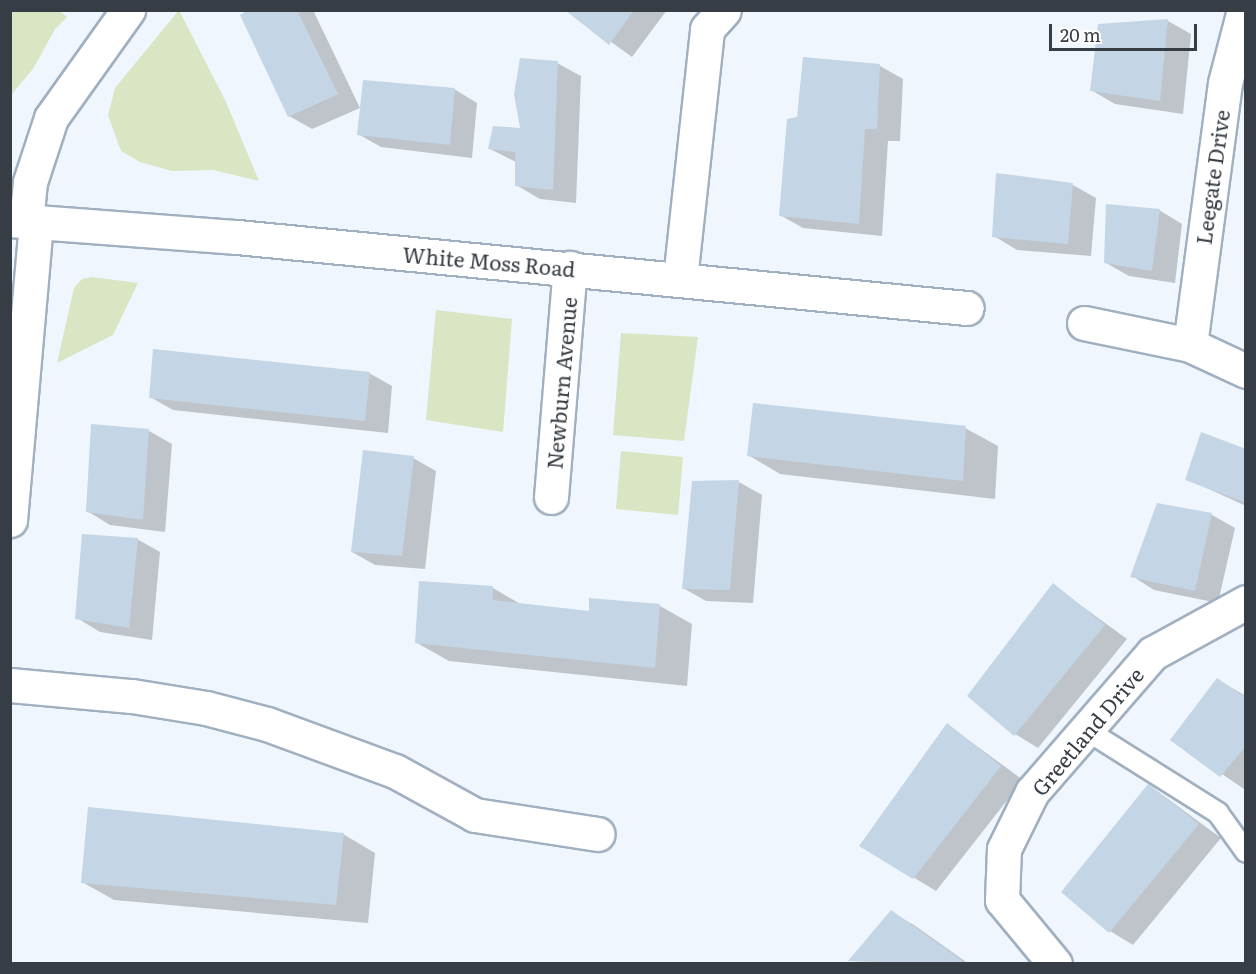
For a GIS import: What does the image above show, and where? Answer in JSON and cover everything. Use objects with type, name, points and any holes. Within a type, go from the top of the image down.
[{"type":"street","points":[[10,519],[24,222],[30,182],[51,118],[77,76],[129,10]]},
{"type":"street","points":[[680,279],[706,29],[724,10]]},
{"type":"street","name":"Leegate Drive","points":[[1190,345],[1225,84],[1244,10]]},
{"type":"street","name":"White Moss Road","points":[[24,222],[570,268],[967,308]]},
{"type":"street","name":"Newburn Avenue","points":[[551,497],[570,268]]},
{"type":"street","points":[[1084,323],[1190,345],[1245,371]]},
{"type":"street","name":"Greetland Drive","points":[[1055,963],[1002,900],[1004,849],[1032,792],[1088,731],[1153,653],[1245,602]]},
{"type":"street","points":[[10,685],[132,696],[206,708],[267,724],[395,771],[475,815],[598,834]]},
{"type":"lane","points":[[1088,731],[1218,813],[1245,852]]},
{"type":"green space","points":[[11,10],[60,11],[67,17],[55,29],[33,69],[11,95]]},
{"type":"green space","points":[[179,10],[226,102],[259,181],[213,170],[172,171],[140,162],[121,151],[108,115],[115,88]]},
{"type":"green space","points":[[92,277],[138,283],[113,335],[57,363],[74,288],[82,279]]},
{"type":"green space","points":[[436,310],[512,319],[503,432],[426,420]]},
{"type":"green space","points":[[621,333],[698,337],[684,441],[613,435]]},
{"type":"green space","points":[[621,451],[683,457],[678,515],[616,509]]},
{"type":"building","points":[[248,10],[297,10],[338,94],[288,117],[240,15]]},
{"type":"building","points":[[565,10],[634,10],[609,45]]},
{"type":"building","points":[[1168,19],[1160,101],[1090,91],[1098,24]]},
{"type":"building","points":[[803,57],[880,64],[877,129],[865,129],[859,224],[779,216],[787,119],[797,117]]},
{"type":"building","points":[[520,58],[558,61],[553,190],[515,186],[515,152],[488,149],[493,126],[520,128],[514,94]]},
{"type":"building","points":[[363,80],[455,88],[450,145],[357,135]]},
{"type":"building","points":[[996,173],[1073,183],[1068,244],[992,237]]},
{"type":"building","points":[[1106,204],[1160,209],[1152,271],[1104,263]]},
{"type":"building","points":[[153,349],[370,372],[365,421],[149,398]]},
{"type":"building","points":[[753,403],[966,426],[963,481],[747,456]]},
{"type":"building","points":[[91,424],[149,429],[143,520],[86,512]]},
{"type":"building","points":[[1201,432],[1246,449],[1246,503],[1185,480]]},
{"type":"building","points":[[363,450],[414,456],[402,556],[351,552]]},
{"type":"building","points":[[739,480],[730,590],[682,589],[692,481]]},
{"type":"building","points":[[1157,503],[1212,513],[1195,591],[1130,577]]},
{"type":"building","points":[[82,534],[138,538],[129,628],[75,619]]},
{"type":"building","points":[[419,581],[493,586],[493,600],[589,611],[589,598],[660,604],[655,668],[415,643]]},
{"type":"building","points":[[1053,583],[1105,625],[1014,736],[967,696]]},
{"type":"building","points":[[1217,678],[1246,698],[1246,746],[1220,777],[1170,740]]},
{"type":"building","points":[[947,723],[1001,766],[913,879],[859,846]]},
{"type":"building","points":[[1148,784],[1199,824],[1109,933],[1061,892]]},
{"type":"building","points":[[88,807],[344,833],[336,905],[81,883]]},
{"type":"building","points":[[891,910],[967,964],[848,961]]}]
